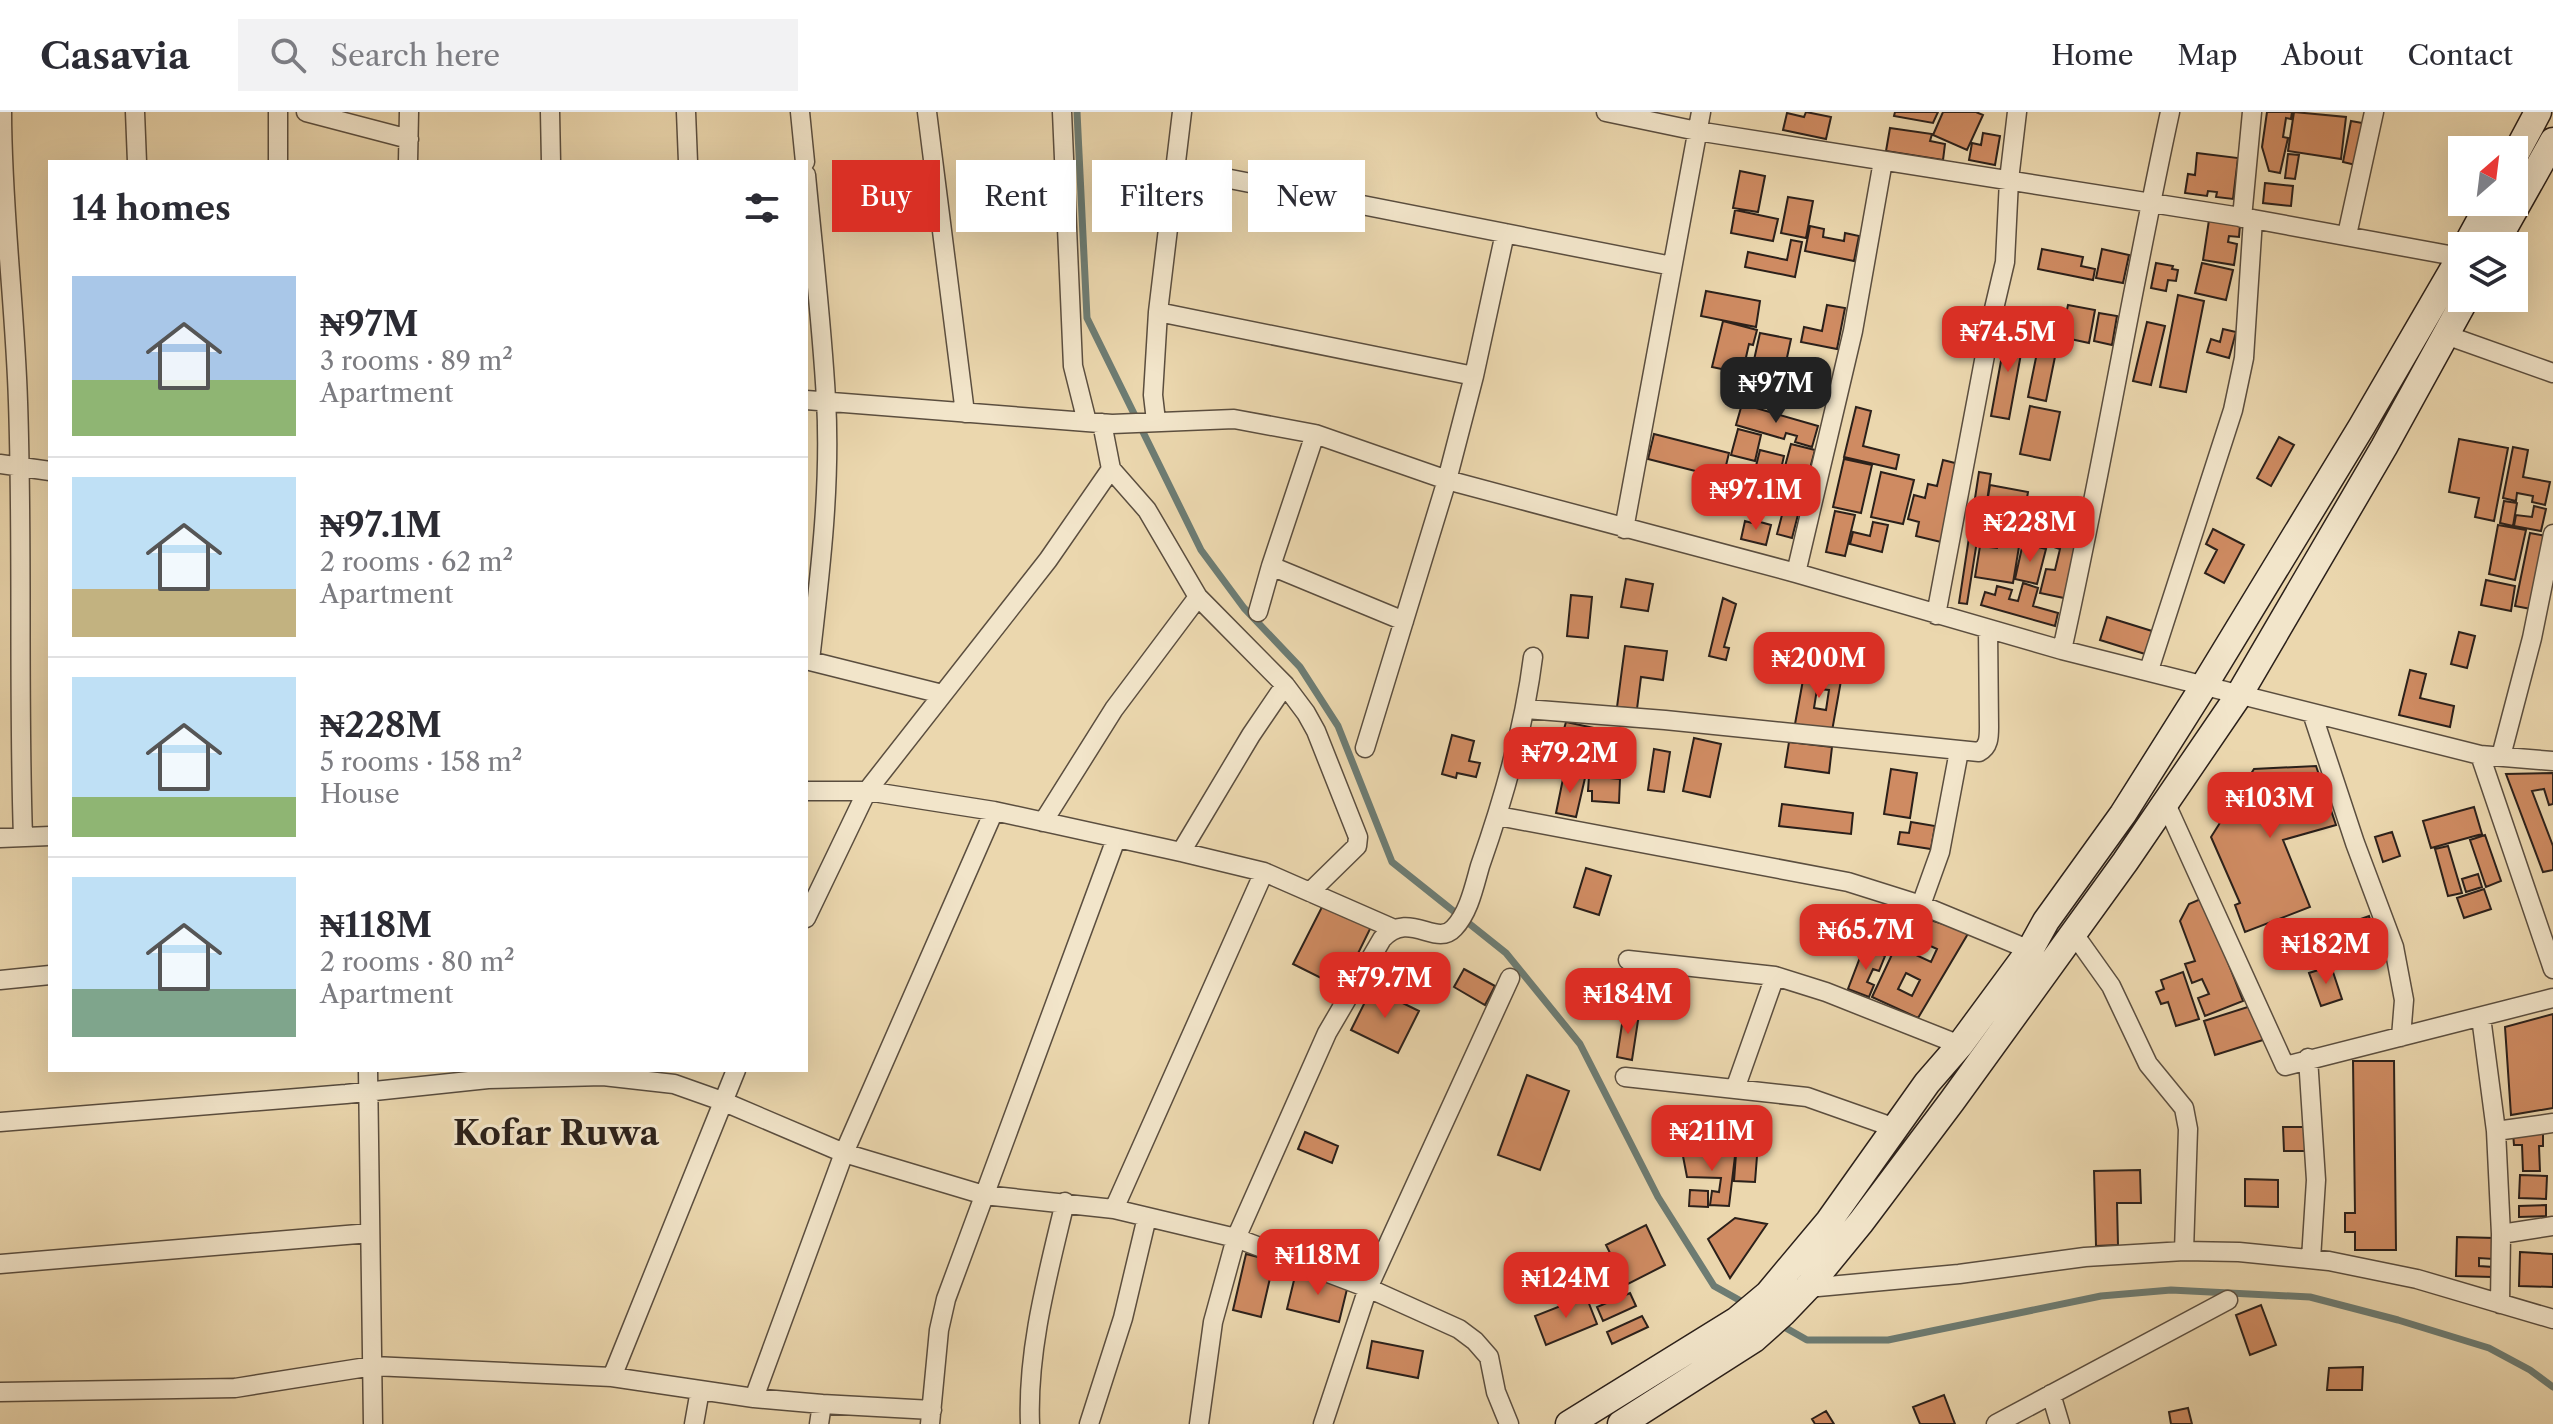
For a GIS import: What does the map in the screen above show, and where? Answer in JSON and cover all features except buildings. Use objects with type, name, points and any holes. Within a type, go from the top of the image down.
[{"type":"main road","points":[[2525,136],[2538,112]]},
{"type":"main road","points":[[2502,232],[2551,149]]},
{"type":"main road","points":[[1775,1304],[1895,1128],[2030,950],[2046,921],[2123,814],[2354,439],[2448,278]]},
{"type":"main road","points":[[1621,1424],[1775,1304],[1807,1288],[1861,1222],[2074,934],[2239,695],[2458,312]]},
{"type":"main road","points":[[1569,1424],[1745,1329]]},
{"type":"street","points":[[2,112],[2,178],[16,330],[20,467],[23,837]]},
{"type":"street","points":[[135,112],[137,160]]},
{"type":"street","points":[[278,112],[278,160]]},
{"type":"street","points":[[306,112],[409,139]]},
{"type":"street","points":[[408,160],[409,112]]},
{"type":"street","points":[[550,112],[551,160]]},
{"type":"street","points":[[686,112],[688,160]]},
{"type":"street","points":[[800,112],[805,160]]},
{"type":"street","points":[[927,112],[965,413]]},
{"type":"street","points":[[1062,112],[1073,366],[1100,423],[1111,469],[1147,510],[1198,597],[1285,685],[1316,731],[1358,837],[1357,846],[1310,892]]},
{"type":"street","points":[[1175,160],[1182,112]]},
{"type":"street","points":[[1606,112],[1699,121],[1883,161],[2448,250]]},
{"type":"street","points":[[1936,615],[2005,262],[2009,180],[2017,112]]},
{"type":"street","points":[[2062,650],[2095,498],[2170,112]]},
{"type":"street","points":[[2149,670],[2233,410],[2244,358],[2252,112]]},
{"type":"street","points":[[2347,235],[2374,112]]},
{"type":"street","points":[[1624,529],[1699,121]]},
{"type":"street","points":[[1796,573],[1853,331],[1883,161]]},
{"type":"street","points":[[1232,179],[1672,266]]},
{"type":"street","points":[[808,198],[826,402],[825,507],[808,660],[942,694]]},
{"type":"street","points":[[1154,422],[1158,312],[1167,232]]},
{"type":"street","points":[[1365,748],[1447,480],[1474,376],[1505,233]]},
{"type":"street","points":[[1158,312],[1474,376]]},
{"type":"street","points":[[2446,335],[2553,373]]},
{"type":"street","points":[[808,400],[1100,423],[1234,419],[1315,434],[1447,480],[1796,573],[2062,650],[2480,755],[2553,761]]},
{"type":"street","points":[[1258,612],[1315,434]]},
{"type":"street","points":[[0,464],[48,471]]},
{"type":"street","points":[[808,914],[867,791],[1048,560],[1111,469]]},
{"type":"street","points":[[2501,756],[2532,638],[2553,534]]},
{"type":"street","points":[[1271,566],[1404,621]]},
{"type":"street","points":[[1043,822],[1114,709],[1198,597]]},
{"type":"street","points":[[1526,709],[1979,752],[1984,750],[1988,740],[1988,629]]},
{"type":"street","points":[[808,791],[867,791],[994,811],[1181,852],[1264,872],[1392,928],[1403,926],[1442,935],[1454,928],[1466,910],[1498,816],[1526,709],[1533,657]]},
{"type":"street","points":[[1181,852],[1251,735],[1285,685]]},
{"type":"street","points":[[2312,713],[2355,843],[2394,947],[2404,1000],[2401,1037]]},
{"type":"street","points":[[1921,905],[1940,852],[1959,751]]},
{"type":"street","points":[[2480,755],[2553,969]]},
{"type":"street","points":[[2166,804],[2285,1066],[2553,998]]},
{"type":"street","points":[[754,1398],[844,1153],[994,811]]},
{"type":"street","points":[[1498,816],[1835,879],[1921,905],[2030,950]]},
{"type":"street","points":[[0,838],[48,836]]},
{"type":"street","points":[[0,1392],[235,1388],[373,1366],[612,1377],[754,1398],[931,1417],[939,1330],[946,1299],[1116,839]]},
{"type":"street","points":[[1114,1209],[1264,872]]},
{"type":"street","points":[[1199,1424],[1213,1322],[1236,1238],[1327,1033],[1382,939],[1392,928]]},
{"type":"street","points":[[2074,934],[2111,986],[2148,1064],[2184,1108],[2188,1129],[2184,1251]]},
{"type":"street","points":[[1628,960],[1775,976],[1826,992],[1960,1045]]},
{"type":"street","points":[[0,980],[48,975]]},
{"type":"street","points":[[1735,1089],[1775,976]]},
{"type":"street","points":[[1323,1424],[1368,1288],[1510,978]]},
{"type":"street","points":[[2481,1017],[2496,1131],[2501,1234],[2500,1304]]},
{"type":"street","points":[[2308,1058],[2316,1180],[2311,1259]]},
{"type":"street","points":[[368,1072],[373,1424]]},
{"type":"street","points":[[612,1377],[735,1072]]},
{"type":"street","points":[[0,1122],[488,1079],[676,1077],[722,1101],[844,1153],[984,1195],[1114,1209],[1236,1238],[1368,1288],[1459,1329],[1475,1341],[1489,1357],[1496,1392],[1509,1424]]},
{"type":"street","points":[[1625,1077],[1807,1097],[1895,1128]]},
{"type":"street","points":[[2496,1131],[2553,1123]]},
{"type":"street","points":[[1030,1424],[1031,1375],[1046,1284],[1065,1202]]},
{"type":"street","points":[[1089,1424],[1123,1318],[1147,1217]]},
{"type":"street","points":[[2501,1234],[2553,1226]]},
{"type":"street","points":[[0,1264],[370,1233]]},
{"type":"street","points":[[1807,1288],[1959,1274],[2085,1257],[2184,1251],[2239,1252],[2311,1259],[2417,1279],[2553,1319]]},
{"type":"street","points":[[1996,1424],[2228,1300]]},
{"type":"street","points":[[694,1424],[700,1390]]},
{"type":"street","points":[[2051,1394],[2060,1424]]},
{"type":"street","points":[[819,1424],[822,1404]]},
{"type":"waterway","points":[[1077,112],[1087,318],[1201,550],[1244,608],[1300,667],[1338,726],[1392,862],[1506,953],[1580,1044],[1658,1197],[1714,1286],[1748,1305]]},
{"type":"waterway","points":[[1779,1324],[1807,1340],[1888,1340],[2101,1296],[2171,1290],[2310,1297],[2489,1348],[2530,1370],[2553,1387]]},
{"type":"district","name":"Kofar Ruwa","points":[[556,1133]]}]
